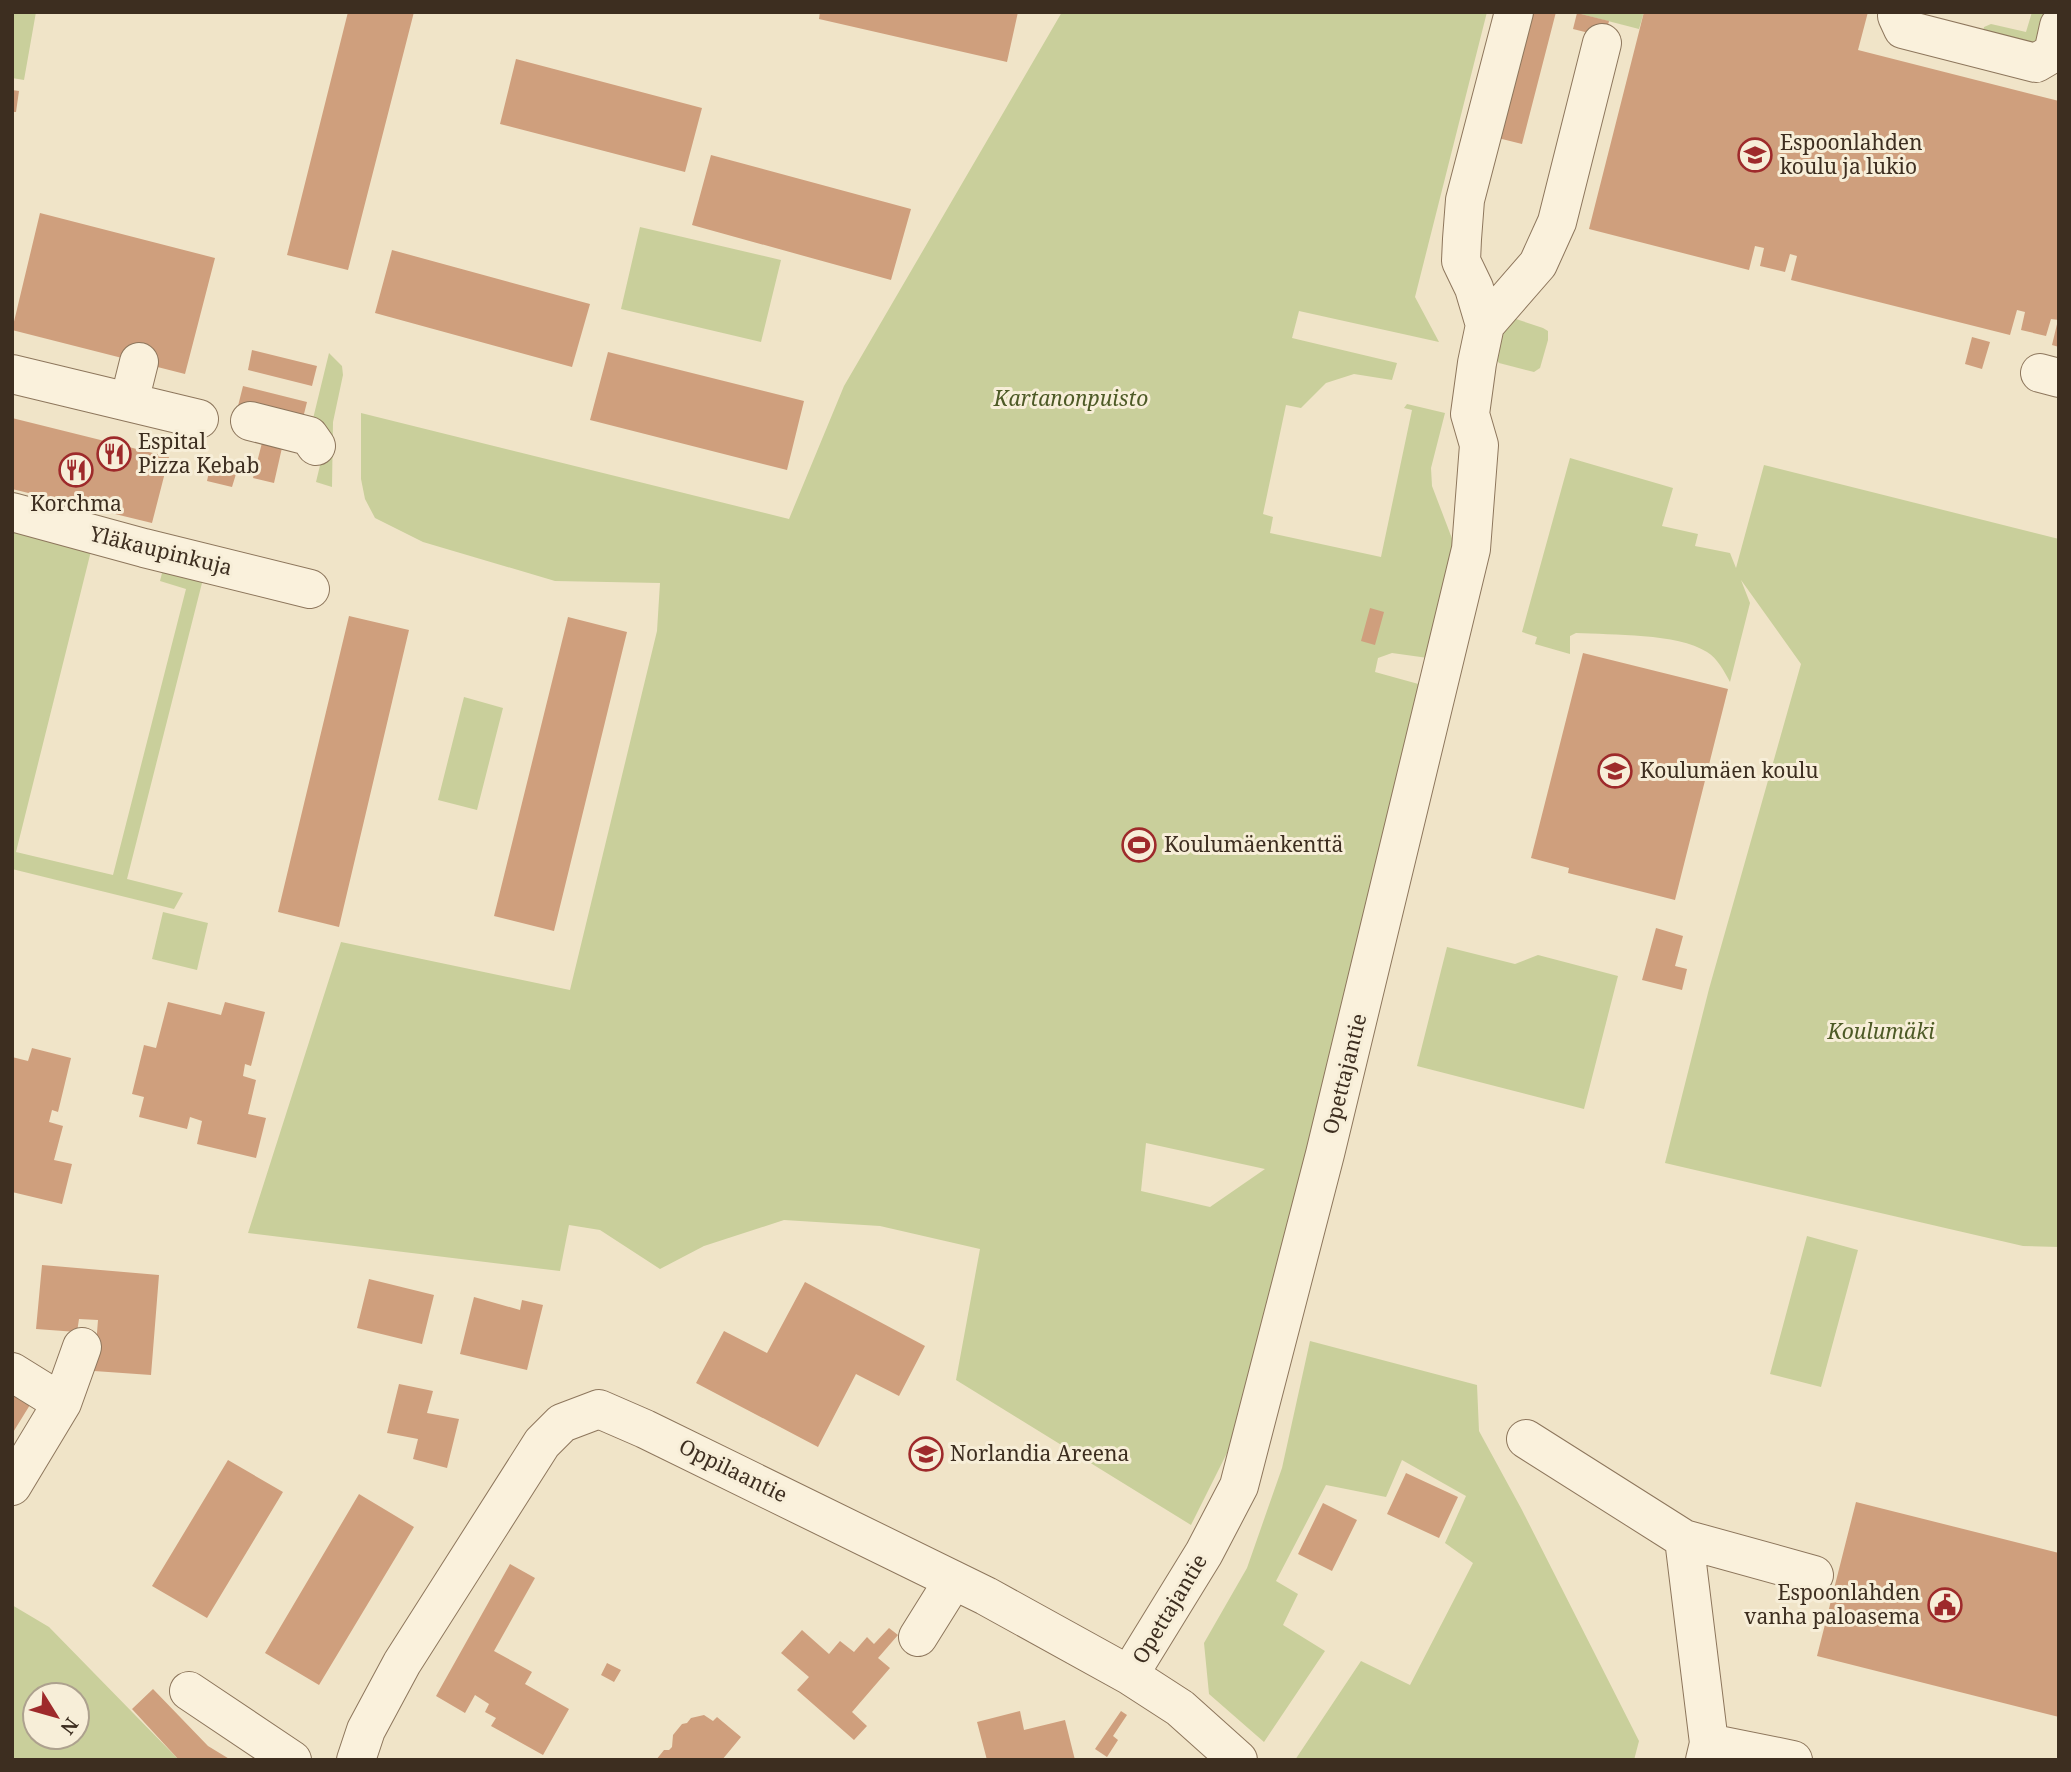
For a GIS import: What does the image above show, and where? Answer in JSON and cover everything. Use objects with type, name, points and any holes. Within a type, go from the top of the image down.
[{"type":"street","points":[[1485,325],[1474,288],[1461,261],[1465,200],[1514,12]]},
{"type":"street","points":[[1898,12],[1903,29],[2036,63],[2053,53],[2059,26]]},
{"type":"street","points":[[1485,325],[1538,264],[1557,222],[1602,43]]},
{"type":"street","name":"Opettajantie","points":[[1129,1675],[1204,1553],[1239,1486],[1325,1154],[1471,549],[1479,444],[1469,414],[1485,325]]},
{"type":"street","points":[[129,402],[139,362]]},
{"type":"street","points":[[12,374],[200,419]]},
{"type":"street","points":[[250,421],[309,436],[316,446]]},
{"type":"street","name":"Yläkaupinkuja","points":[[12,512],[310,589]]},
{"type":"street","points":[[12,1486],[62,1403],[82,1347]]},
{"type":"street","points":[[12,1372],[62,1403]]},
{"type":"street","name":"Oppilaantie","points":[[356,1760],[366,1730],[402,1663],[542,1443],[562,1423],[599,1409],[780,1494],[986,1596],[1129,1675],[1180,1708],[1238,1760]]},
{"type":"street","points":[[1526,1439],[1684,1539],[1814,1575]]},
{"type":"street","points":[[1684,1539],[1707,1751],[1793,1760]]},
{"type":"street","points":[[918,1637],[953,1581]]},
{"type":"street","points":[[189,1691],[292,1760]]},
{"type":"green space","points":[[12,12],[36,12],[24,80],[12,78]]},
{"type":"green space","name":"Kartanonpuisto","points":[[1062,12],[1487,12],[1415,297],[1439,342],[1299,311],[1292,338],[1397,363],[1392,380],[1354,374],[1326,383],[1301,408],[1286,405],[1263,514],[1273,517],[1270,533],[1381,557],[1412,410],[1404,408],[1407,404],[1445,413],[1431,468],[1432,486],[1456,549],[1428,658],[1392,653],[1378,658],[1375,672],[1422,685],[1286,1247],[1232,1443],[1191,1525],[956,1380],[980,1249],[880,1226],[784,1220],[704,1246],[660,1269],[600,1230],[569,1225],[560,1271],[248,1233],[341,942],[570,990],[657,631],[660,583],[555,581],[423,542],[375,518],[365,499],[361,479],[361,413],[789,519],[844,386]],"holes":[[[1146,1143],[1265,1169],[1210,1207],[1141,1191]]]},
{"type":"green space","points":[[1573,12],[1644,12],[1639,29]]},
{"type":"green space","points":[[2032,12],[2054,12],[2044,46],[1983,32],[1984,27],[1991,24],[2026,32]]},
{"type":"green space","points":[[640,227],[781,260],[761,342],[621,309]]},
{"type":"green space","points":[[1516,319],[1548,331],[1540,368],[1534,372],[1499,363],[1497,360],[1504,328]]},
{"type":"green space","points":[[329,353],[342,366],[343,375],[333,422],[332,487],[316,482],[328,432],[311,427]]},
{"type":"green space","name":"Koulumäki","points":[[1570,458],[1673,488],[1662,526],[1698,534],[1695,546],[1730,553],[1736,568],[1764,465],[2059,539],[2059,1247],[2023,1246],[1665,1163],[1709,989],[1801,664],[1741,580],[1750,603],[1730,682],[1711,655],[1679,641],[1644,636],[1576,633],[1570,636],[1570,654],[1535,644],[1537,637],[1522,632]]},
{"type":"green space","points":[[12,531],[91,551],[16,852],[113,875],[186,589],[160,581],[163,569],[203,579],[127,879],[183,893],[174,909],[12,869]]},
{"type":"green space","points":[[464,697],[503,708],[477,810],[438,800]]},
{"type":"green space","points":[[163,912],[208,923],[197,970],[152,959]]},
{"type":"green space","points":[[1447,947],[1515,964],[1538,955],[1618,976],[1584,1109],[1417,1066]]},
{"type":"green space","points":[[1807,1236],[1858,1250],[1821,1387],[1770,1374]]},
{"type":"green space","points":[[1310,1341],[1477,1385],[1479,1431],[1639,1741],[1634,1760],[1295,1760],[1361,1661],[1410,1685],[1473,1563],[1445,1543],[1466,1496],[1402,1460],[1386,1497],[1326,1485],[1276,1581],[1298,1594],[1283,1625],[1325,1651],[1264,1742],[1209,1694],[1204,1643],[1247,1568],[1282,1468]]},
{"type":"green space","points":[[12,1605],[49,1627],[179,1760],[12,1760]]},
{"type":"building","points":[[348,12],[414,12],[348,270],[287,255]]},
{"type":"building","points":[[820,12],[1018,12],[1007,62],[819,19]]},
{"type":"building","points":[[1530,12],[1556,12],[1522,144],[1498,138]]},
{"type":"building","points":[[1644,12],[1868,12],[1858,50],[2059,101],[2059,320],[2051,319],[2046,336],[2021,330],[2025,312],[2017,310],[2010,335],[1791,280],[1797,256],[1790,254],[1785,272],[1760,266],[1764,248],[1755,246],[1749,270],[1589,229]]},
{"type":"building","points":[[1577,13],[1609,21],[1605,37],[1573,29]]},
{"type":"building","points":[[516,59],[702,108],[685,172],[500,124]]},
{"type":"building","points":[[12,90],[19,91],[16,112],[12,112]]},
{"type":"building","points":[[711,155],[911,209],[891,280],[692,225]]},
{"type":"building","points":[[40,213],[215,258],[185,374],[12,330]]},
{"type":"building","points":[[392,250],[590,304],[572,367],[375,313]]},
{"type":"building","points":[[2059,320],[2059,347],[2052,345]]},
{"type":"building","points":[[1972,337],[1990,342],[1982,369],[1965,364]]},
{"type":"building","points":[[252,350],[317,366],[312,386],[248,370]]},
{"type":"building","points":[[608,352],[804,401],[787,470],[590,420]]},
{"type":"building","points":[[243,386],[307,402],[302,422],[238,406]]},
{"type":"building","points":[[12,418],[169,457],[152,523],[12,489]]},
{"type":"building","points":[[264,435],[284,439],[274,483],[253,478]]},
{"type":"building","points":[[210,467],[236,474],[232,487],[207,481]]},
{"type":"building","points":[[1370,608],[1384,612],[1375,645],[1361,641]]},
{"type":"building","points":[[349,616],[409,630],[339,927],[278,912]]},
{"type":"building","points":[[568,617],[627,632],[554,931],[494,916]]},
{"type":"building","points":[[1583,653],[1728,689],[1675,900],[1568,873],[1569,868],[1531,858]]},
{"type":"building","points":[[1656,928],[1683,936],[1675,966],[1687,969],[1682,990],[1642,980]]},
{"type":"building","points":[[168,1002],[221,1015],[225,1002],[265,1012],[251,1066],[245,1064],[243,1076],[256,1080],[248,1114],[266,1118],[256,1158],[197,1144],[202,1121],[190,1117],[187,1129],[139,1117],[144,1097],[132,1094],[144,1045],[156,1048]]},
{"type":"building","points":[[32,1048],[71,1058],[58,1112],[52,1110],[49,1122],[63,1126],[54,1160],[72,1164],[62,1204],[12,1192],[12,1057],[28,1061]]},
{"type":"building","points":[[42,1265],[159,1275],[151,1375],[94,1371],[98,1320],[79,1319],[77,1332],[36,1329]]},
{"type":"building","points":[[369,1279],[434,1295],[422,1344],[357,1328]]},
{"type":"building","points":[[805,1282],[925,1346],[899,1396],[856,1374],[818,1447],[696,1383],[724,1331],[767,1353]]},
{"type":"building","points":[[474,1297],[520,1310],[522,1300],[543,1305],[527,1370],[460,1354]]},
{"type":"building","points":[[399,1384],[433,1391],[427,1413],[459,1419],[447,1468],[413,1459],[418,1439],[387,1433]]},
{"type":"building","points":[[12,1388],[33,1400],[12,1434]]},
{"type":"building","points":[[228,1460],[283,1492],[207,1618],[152,1586]]},
{"type":"building","points":[[1406,1473],[1458,1497],[1439,1538],[1387,1514]]},
{"type":"building","points":[[359,1494],[414,1527],[319,1685],[265,1653]]},
{"type":"building","name":"Espoonlahden vanha paloasema","points":[[1856,1502],[2059,1553],[2059,1717],[1817,1656]]},
{"type":"building","points":[[1323,1503],[1357,1520],[1332,1571],[1298,1554]]},
{"type":"building","points":[[510,1564],[535,1578],[494,1651],[532,1672],[525,1684],[569,1709],[543,1755],[491,1726],[496,1718],[485,1712],[489,1704],[475,1695],[465,1713],[436,1696]]},
{"type":"building","points":[[889,1628],[898,1635],[878,1658],[890,1668],[852,1712],[867,1726],[854,1740],[797,1690],[809,1677],[781,1653],[802,1630],[829,1654],[840,1641],[854,1652],[867,1637],[874,1644]]},
{"type":"building","points":[[607,1663],[621,1670],[614,1682],[601,1675]]},
{"type":"building","points":[[153,1689],[208,1746],[231,1760],[179,1760],[132,1709]]},
{"type":"building","points":[[1020,1711],[1024,1730],[1065,1720],[1075,1760],[987,1760],[977,1722]]},
{"type":"building","points":[[1121,1711],[1127,1715],[1113,1736],[1118,1740],[1107,1757],[1095,1749]]},
{"type":"building","points":[[704,1715],[713,1721],[717,1717],[741,1737],[722,1760],[656,1760],[664,1750],[672,1747],[673,1735],[682,1724],[691,1718]]},
{"type":"place","name":"Espoonlahden koulu ja lukio","points":[[1755,155]]},
{"type":"place","name":"Espital Pizza Kebab","points":[[114,454]]},
{"type":"place","name":"Korchma","points":[[76,470]]},
{"type":"place","name":"Koulumäen koulu","points":[[1615,771]]},
{"type":"place","name":"Koulumäenkenttä","points":[[1139,845]]},
{"type":"place","name":"Norlandia Areena","points":[[926,1454]]},
{"type":"place","name":"Espoonlahden vanha paloasema","points":[[1945,1605]]}]
